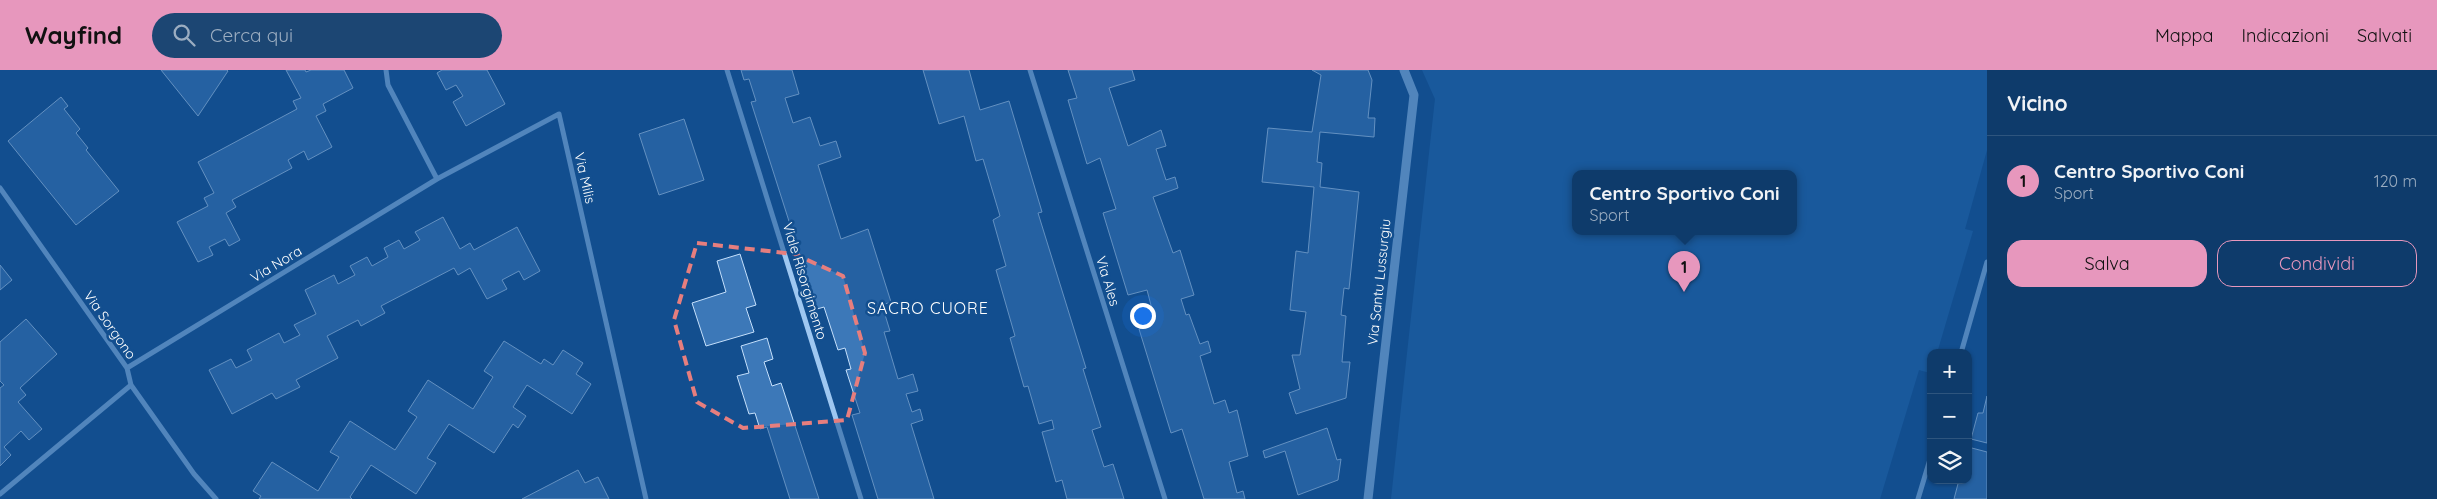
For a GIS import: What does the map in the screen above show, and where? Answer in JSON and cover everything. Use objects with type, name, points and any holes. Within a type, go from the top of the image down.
[{"type":"street","points":[[386,70],[388,85],[437,179]]},
{"type":"street","name":"Viale Risorgimento","points":[[728,70],[862,499]]},
{"type":"street","name":"Via Ales","points":[[1030,70],[1165,499]]},
{"type":"street","name":"Via Santu Lussurgiu","points":[[1368,499],[1414,95],[1404,70]]},
{"type":"street","name":"Via Milis","points":[[437,179],[559,114],[646,499]]},
{"type":"street","name":"Via Nora","points":[[127,368],[437,179]]},
{"type":"street","name":"Via Sorgono","points":[[0,188],[127,368],[131,385],[194,474],[216,499]]},
{"type":"street","points":[[1962,349],[1987,262]]},
{"type":"street","points":[[0,494],[131,385]]},
{"type":"street","points":[[1918,499],[1927,469]]},
{"type":"highlighted area","points":[[697,243],[794,254],[843,276],[865,353],[847,420],[743,428],[697,402],[674,320]]},
{"type":"shaded area","points":[[1422,70],[1987,70],[1987,150],[1965,229],[1973,231],[1938,349],[1927,349],[1927,372],[1919,370],[1880,499],[1391,499],[1435,99]]},
{"type":"building","points":[[161,70],[227,70],[228,71],[198,116]]},
{"type":"building","points":[[286,70],[305,70],[306,72],[311,70],[344,70],[353,88],[323,104],[326,111],[316,116],[332,147],[308,160],[304,151],[288,160],[292,168],[232,200],[236,207],[226,213],[240,240],[229,246],[225,239],[209,247],[213,255],[198,262],[177,222],[208,206],[204,198],[214,193],[198,162],[297,109],[293,101],[301,98]]},
{"type":"building","points":[[442,70],[487,70],[505,104],[466,126],[453,102],[463,96],[456,85],[446,90],[437,73]]},
{"type":"building","points":[[741,70],[792,70],[799,94],[785,98],[793,123],[810,117],[820,146],[836,141],[841,157],[818,165],[841,239],[868,229],[891,302],[882,305],[890,331],[884,332],[898,379],[913,374],[918,391],[906,394],[912,412],[920,409],[923,420],[911,424],[934,499],[878,499],[852,415],[860,413],[846,370],[851,369],[845,348],[838,350],[824,307],[817,309],[751,102],[756,101],[749,79],[744,80]]},
{"type":"building","points":[[923,70],[969,70],[980,110],[1009,101],[1042,212],[1038,213],[1086,368],[1083,369],[1101,427],[1092,430],[1104,467],[1113,464],[1124,499],[1067,499],[1062,480],[1056,482],[1042,432],[1054,429],[1052,420],[1039,424],[1028,386],[1024,387],[1010,338],[1015,336],[996,270],[1006,266],[993,220],[1000,216],[983,159],[976,161],[964,116],[939,124]]},
{"type":"building","points":[[1068,70],[1132,70],[1135,80],[1109,88],[1128,146],[1161,130],[1166,146],[1156,149],[1166,180],[1175,177],[1178,188],[1153,197],[1173,253],[1180,250],[1194,295],[1181,299],[1186,315],[1189,314],[1200,344],[1208,341],[1211,352],[1200,356],[1214,404],[1225,400],[1229,413],[1237,410],[1248,456],[1229,462],[1237,493],[1243,491],[1245,499],[1204,499],[1182,429],[1171,433],[1139,329],[1147,326],[1143,313],[1152,309],[1147,290],[1128,295],[1103,213],[1116,209],[1100,158],[1087,164],[1068,100],[1077,98]]},
{"type":"building","points":[[1312,70],[1368,70],[1372,80],[1368,118],[1375,118],[1374,137],[1320,132],[1317,162],[1322,163],[1320,187],[1359,192],[1349,289],[1344,288],[1341,315],[1346,316],[1342,362],[1350,362],[1346,398],[1296,414],[1289,393],[1300,389],[1292,355],[1300,355],[1306,312],[1290,310],[1296,251],[1308,253],[1314,187],[1262,182],[1268,128],[1312,132],[1321,75]]},
{"type":"building","points":[[61,97],[68,106],[64,109],[80,129],[76,133],[88,148],[86,150],[119,191],[76,225],[8,141]]},
{"type":"building","points":[[684,119],[704,180],[659,195],[639,134]]},
{"type":"building","points":[[443,217],[460,249],[470,243],[474,250],[517,227],[540,271],[524,280],[519,271],[502,280],[507,289],[487,299],[470,268],[458,275],[454,268],[381,306],[385,313],[361,326],[358,320],[327,336],[338,358],[296,380],[300,387],[276,399],[272,393],[232,414],[209,370],[231,359],[236,368],[252,360],[247,350],[279,333],[284,343],[300,335],[294,325],[316,314],[305,290],[334,275],[338,284],[355,275],[350,266],[367,257],[372,266],[388,257],[384,248],[399,240],[404,249],[420,240],[415,232]]},
{"type":"building","points":[[740,254],[756,305],[746,308],[754,332],[706,346],[692,303],[726,292],[717,261]]},
{"type":"building","points":[[0,265],[12,280],[0,290]]},
{"type":"building","points":[[26,319],[57,354],[20,388],[26,395],[18,402],[42,429],[29,440],[21,431],[4,447],[11,455],[0,466],[0,388],[4,385],[0,381],[0,342]]},
{"type":"building","points":[[767,338],[773,359],[764,362],[772,386],[781,383],[819,499],[790,499],[767,427],[760,429],[755,413],[749,414],[737,376],[749,373],[741,346]]},
{"type":"building","points":[[504,341],[541,364],[544,359],[553,365],[563,350],[583,363],[576,374],[591,384],[572,414],[527,385],[513,407],[526,416],[518,428],[513,424],[494,453],[449,424],[427,458],[436,463],[416,494],[371,465],[350,497],[352,499],[259,499],[261,496],[253,491],[272,462],[318,491],[339,457],[330,452],[350,421],[395,450],[417,417],[408,411],[428,380],[473,409],[493,377],[484,371]]},
{"type":"building","points":[[1987,396],[1987,443],[1972,439],[1978,413],[1983,413]]},
{"type":"building","points":[[1327,428],[1337,460],[1341,459],[1338,480],[1298,495],[1285,451],[1265,458],[1263,451]]},
{"type":"building","points":[[1972,448],[1987,452],[1987,499],[1954,499],[1958,484],[1972,484]]},
{"type":"building","points":[[578,470],[585,483],[598,477],[609,499],[522,499]]},
{"type":"place","name":"Centro Sportivo Coni","points":[[1684,292]]},
{"type":"district","name":"SACRO CUORE","points":[[928,308]]}]
